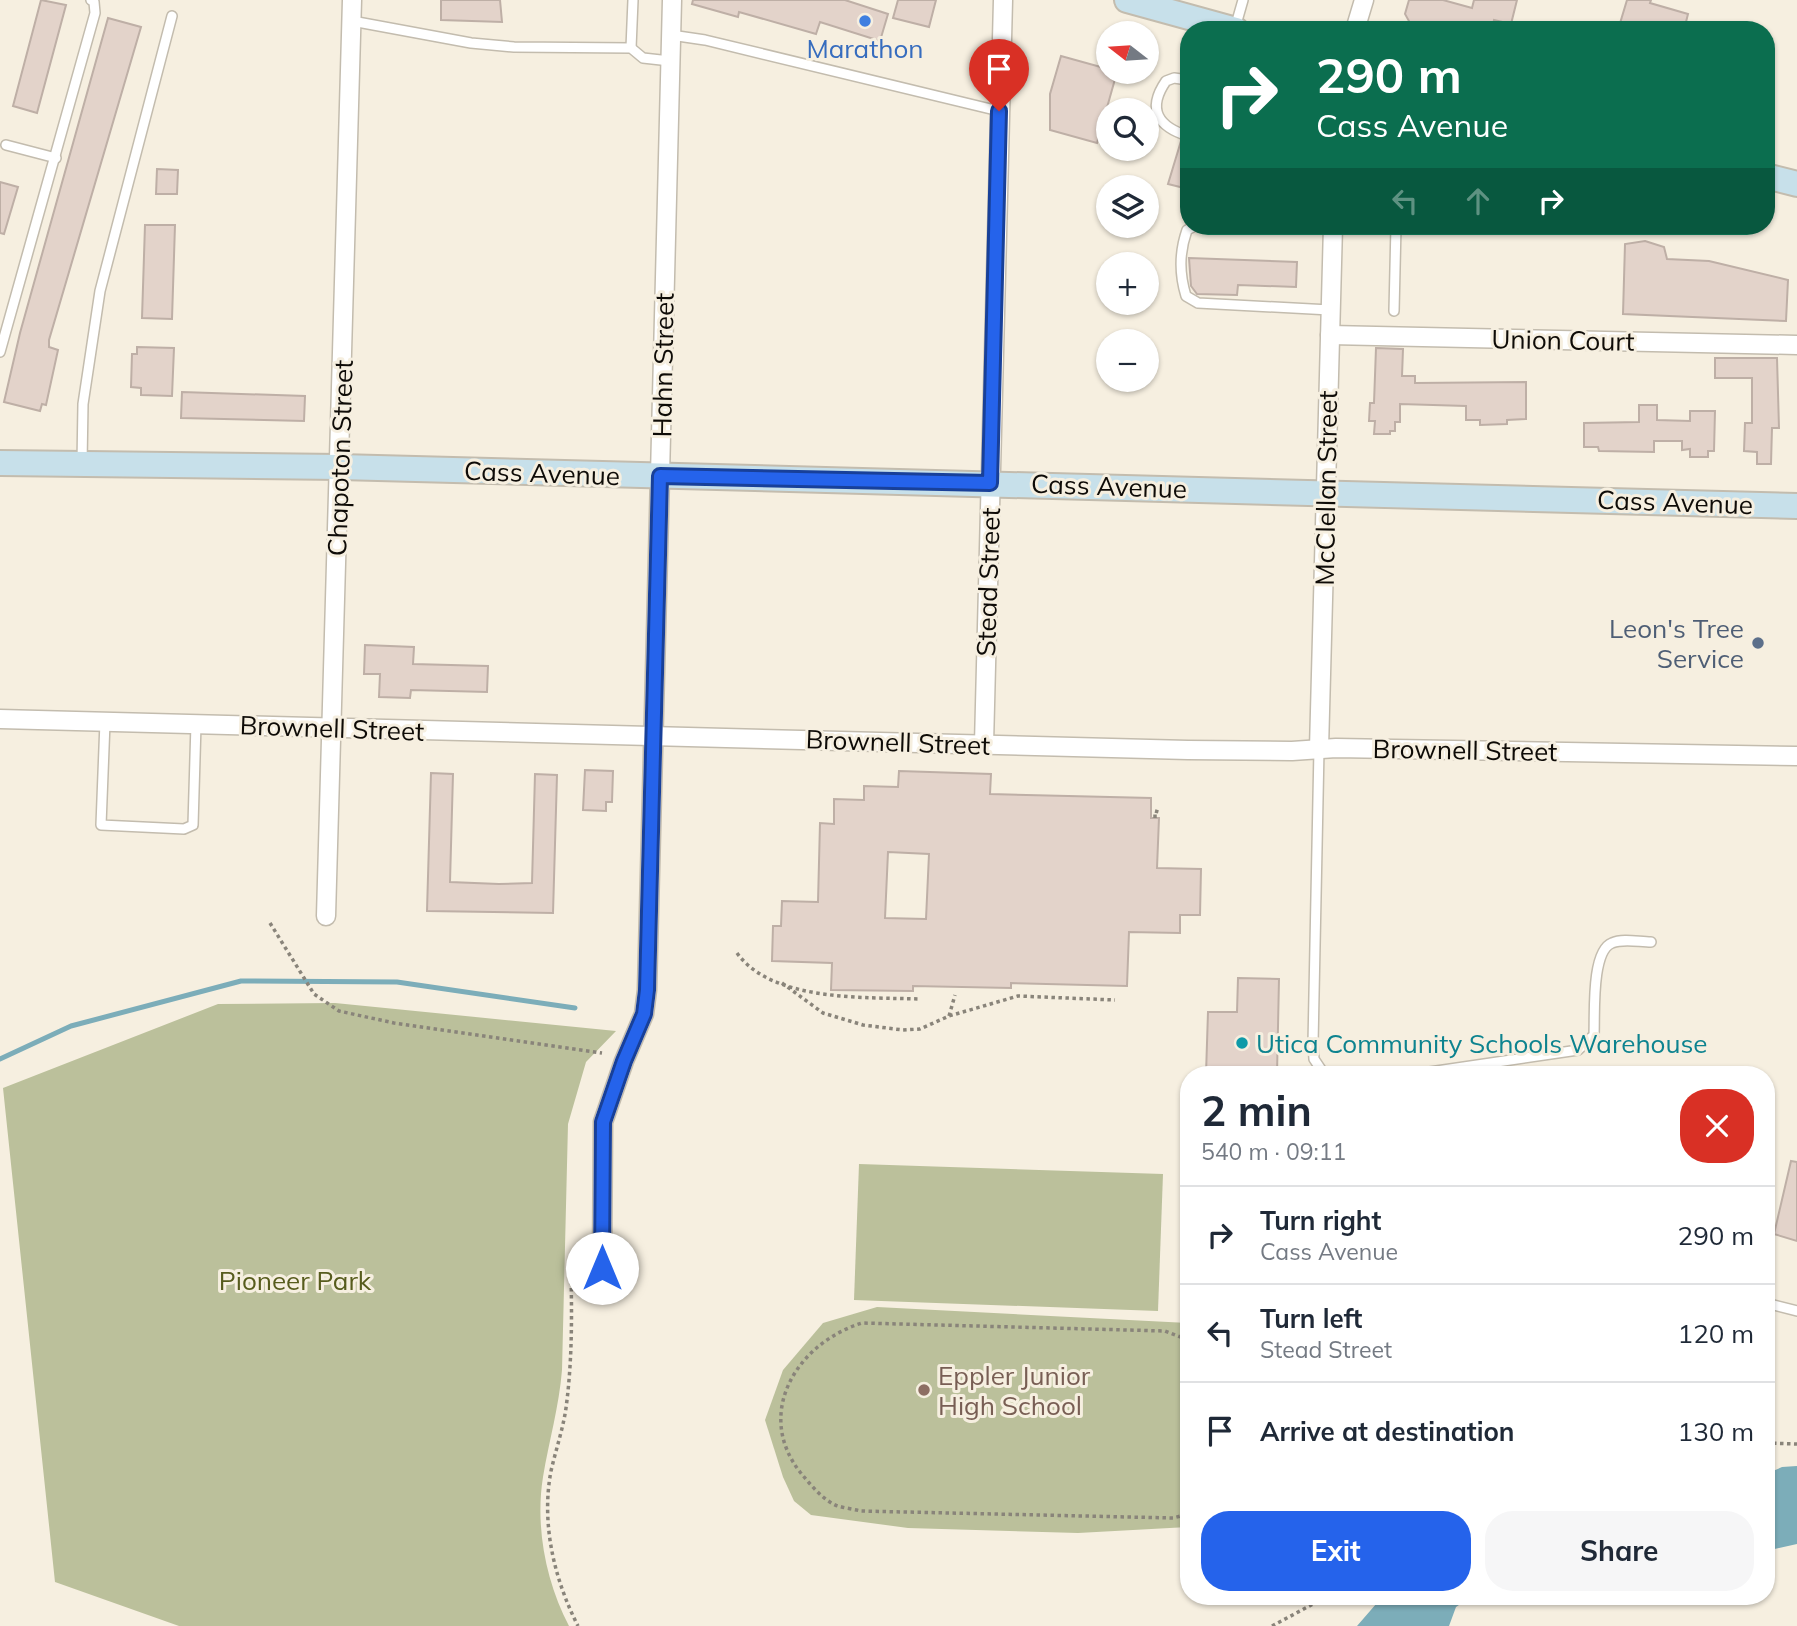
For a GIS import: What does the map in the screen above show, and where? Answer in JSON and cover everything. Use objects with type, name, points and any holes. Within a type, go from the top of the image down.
[{"type":"street","name":"Chapoton Street","points":[[327,916],[352,0]]},
{"type":"street","name":"Hahn Street","points":[[602,1276],[603,1122],[641,1022],[647,990],[671,0]]},
{"type":"street","name":"Stead Street","points":[[984,744],[1003,0]]},
{"type":"street","points":[[1358,21],[1364,0]]},
{"type":"street","points":[[1135,1],[1205,21]]},
{"type":"street","points":[[1775,178],[1797,184]]},
{"type":"street","name":"McClellan Street","points":[[1319,749],[1333,235]]},
{"type":"street","name":"Union Court","points":[[1330,335],[1797,345]]},
{"type":"street","name":"Cass Avenue","points":[[0,463],[340,467],[1797,506]]},
{"type":"street","name":"Brownell Street","points":[[0,719],[1199,751],[1319,749],[1797,756]]},
{"type":"lane","points":[[0,352],[3,332],[56,158],[95,13],[94,2],[91,0]]},
{"type":"lane","points":[[631,48],[633,0]]},
{"type":"lane","points":[[1238,21],[1243,0]]},
{"type":"lane","points":[[82,464],[83,404],[100,291],[172,16]]},
{"type":"lane","points":[[352,21],[471,43],[514,47],[631,48],[643,58],[670,61]]},
{"type":"lane","points":[[671,35],[705,40],[999,111]]},
{"type":"lane","points":[[1180,79],[1166,81],[1157,101],[1157,113],[1163,124],[1180,133]]},
{"type":"lane","points":[[6,145],[56,158]]},
{"type":"lane","points":[[1185,235],[1180,257],[1181,280],[1186,296],[1198,303],[1331,310]]},
{"type":"lane","points":[[1394,312],[1396,235]]},
{"type":"lane","points":[[105,722],[101,825],[184,829],[193,825],[196,724]]},
{"type":"lane","points":[[1319,749],[1313,1044],[1314,1059],[1319,1066]]},
{"type":"lane","points":[[1470,1066],[1578,1050],[1594,1035],[1598,962],[1604,949],[1612,943],[1651,942]]},
{"type":"lane","points":[[1775,1305],[1797,1311]]},
{"type":"path","points":[[1155,818],[1155,811],[1159,811]]},
{"type":"path","points":[[270,923],[314,994],[339,1011],[394,1023],[601,1053]]},
{"type":"path","points":[[737,953],[756,970],[782,983],[823,1013],[863,1025],[919,1028],[949,1016],[1018,996],[1115,1000]]},
{"type":"path","points":[[782,983],[825,994],[918,999]]},
{"type":"path","points":[[949,1016],[955,995]]},
{"type":"path","points":[[571,1274],[573,1333],[562,1428],[551,1472],[548,1516],[553,1561],[567,1605],[578,1626]]},
{"type":"path","points":[[571,1284],[602,1276]]},
{"type":"path","points":[[1180,1337],[1165,1331],[862,1323],[839,1330],[807,1357],[784,1391],[780,1423],[786,1451],[813,1489],[835,1505],[861,1511],[1180,1516]]},
{"type":"path","points":[[1775,1443],[1797,1444]]},
{"type":"path","points":[[1272,1626],[1311,1605]]},
{"type":"green space","name":"Pioneer Park","points":[[335,1003],[616,1031],[586,1062],[568,1124],[562,1370],[543,1477],[540,1515],[544,1554],[554,1591],[569,1626],[179,1626],[55,1582],[3,1088],[218,1004]]},
{"type":"green space","points":[[859,1164],[1163,1174],[1158,1311],[854,1300]]},
{"type":"green space","points":[[877,1307],[1180,1323],[1180,1527],[1078,1533],[908,1528],[811,1515],[794,1501],[783,1477],[765,1420],[783,1370],[823,1323]]},
{"type":"water","points":[[1797,1466],[1797,1544],[1775,1549],[1775,1470]]},
{"type":"water","points":[[1375,1605],[1459,1605],[1449,1626],[1357,1626]]},
{"type":"building","points":[[41,0],[66,5],[37,113],[13,106]]},
{"type":"building","points":[[441,0],[500,0],[502,22],[441,20]]},
{"type":"building","points":[[693,0],[845,0],[888,14],[880,41],[820,22],[816,34],[739,12],[738,17],[692,4]]},
{"type":"building","points":[[898,0],[936,0],[929,27],[893,18]]},
{"type":"building","points":[[1409,0],[1443,0],[1472,8],[1474,0],[1517,0],[1512,21],[1409,21],[1405,14]]},
{"type":"building","points":[[1627,0],[1651,0],[1650,3],[1688,14],[1686,21],[1621,21]]},
{"type":"building","points":[[108,18],[141,27],[49,340],[49,347],[58,350],[46,405],[42,404],[40,411],[4,402],[20,333]]},
{"type":"building","points":[[1061,56],[1096,66],[1096,84],[1114,84],[1110,98],[1096,98],[1096,143],[1050,130],[1050,94]]},
{"type":"building","points":[[1180,144],[1180,187],[1168,184]]},
{"type":"building","points":[[157,169],[178,170],[177,194],[156,194]]},
{"type":"building","points":[[0,182],[18,187],[4,234],[0,233]]},
{"type":"building","points":[[145,225],[175,225],[172,319],[142,318]]},
{"type":"building","points":[[1645,241],[1664,247],[1667,259],[1709,261],[1788,280],[1786,321],[1623,314],[1625,244]]},
{"type":"building","points":[[1189,258],[1297,262],[1296,287],[1238,285],[1237,295],[1197,294],[1191,286]]},
{"type":"building","points":[[137,347],[174,348],[172,396],[141,395],[141,388],[131,387],[132,354],[137,354]]},
{"type":"building","points":[[1376,348],[1403,349],[1402,376],[1415,376],[1415,383],[1526,382],[1526,419],[1507,420],[1507,424],[1480,425],[1480,420],[1466,420],[1466,406],[1400,404],[1400,422],[1395,422],[1395,431],[1390,431],[1390,434],[1374,434],[1375,421],[1369,421],[1370,403],[1374,403]]},
{"type":"building","points":[[1715,358],[1777,358],[1779,428],[1772,428],[1771,464],[1757,464],[1757,452],[1744,451],[1745,423],[1752,423],[1752,378],[1715,378]]},
{"type":"building","points":[[182,392],[305,396],[304,421],[181,418]]},
{"type":"building","points":[[1639,405],[1657,405],[1657,420],[1690,421],[1690,411],[1715,411],[1714,451],[1708,451],[1708,457],[1690,457],[1690,449],[1682,450],[1682,441],[1654,441],[1654,452],[1599,451],[1598,447],[1584,447],[1584,423],[1639,422]]},
{"type":"building","points":[[365,645],[414,647],[413,664],[488,666],[487,692],[411,690],[410,698],[379,697],[380,674],[364,674]]},
{"type":"building","points":[[585,770],[613,771],[612,802],[606,802],[606,811],[583,810]]},
{"type":"building","points":[[899,771],[991,774],[990,794],[1151,798],[1151,818],[1159,818],[1157,868],[1201,869],[1200,915],[1180,915],[1180,933],[1129,932],[1127,986],[1011,983],[1011,988],[913,986],[913,991],[831,990],[832,963],[772,961],[773,926],[781,926],[782,901],[818,902],[820,823],[834,824],[834,799],[864,800],[864,786],[898,787]],"holes":[[[888,852],[929,854],[926,919],[885,918]]]},
{"type":"building","points":[[431,773],[453,774],[450,882],[499,884],[532,883],[535,774],[557,775],[553,913],[427,911]]},
{"type":"building","name":"Utica Community Schools Warehouse","points":[[1238,978],[1279,979],[1277,1066],[1206,1066],[1208,1012],[1237,1012]]},
{"type":"building","points":[[1791,1161],[1797,1162],[1797,1241],[1775,1234]]},
{"type":"waterway","points":[[0,1059],[71,1026],[241,981],[397,982],[575,1008]]},
{"type":"place","name":"Marathon","points":[[865,21]]},
{"type":"place","name":"Leon's Tree Service","points":[[1758,643]]},
{"type":"place","name":"Utica Community Schools Warehouse","points":[[1242,1043]]},
{"type":"place","name":"Eppler Junior High School","points":[[924,1390]]},
{"type":"route","points":[[602,1268],[603,1122],[644,1014],[649,963],[660,476],[990,483],[999,111]]}]
